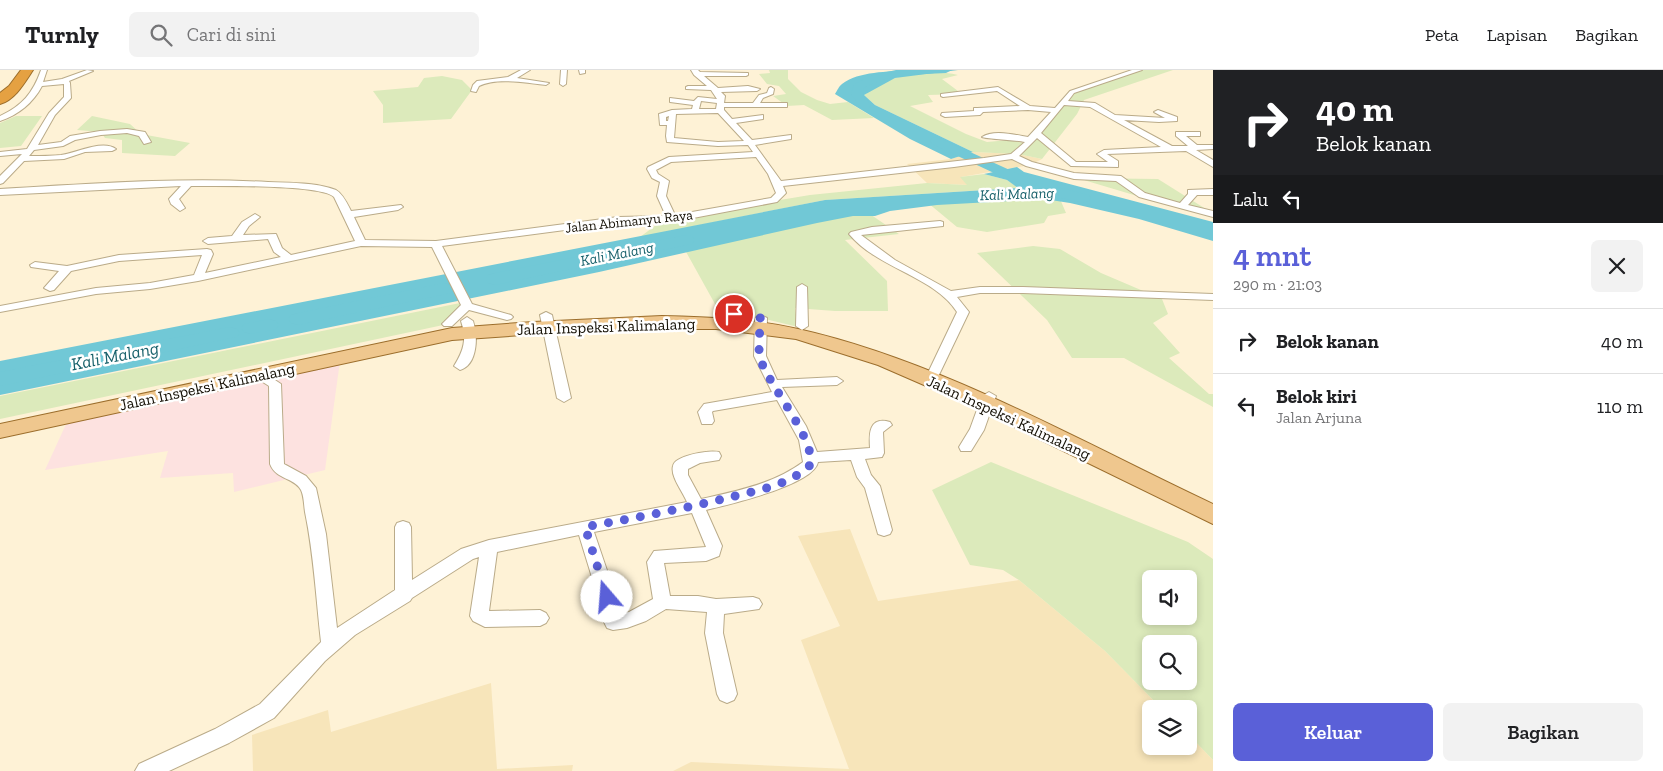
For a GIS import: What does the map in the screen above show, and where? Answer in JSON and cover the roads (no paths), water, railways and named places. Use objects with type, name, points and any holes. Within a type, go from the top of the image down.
[{"type":"highway","points":[[0,84],[16,70]]},
{"type":"highway","points":[[0,100],[13,88],[27,70]]},
{"type":"main road","name":"Jalan Inspeksi Kalimalang","points":[[0,419],[223,378],[258,375],[422,339],[464,317],[547,321],[653,316],[716,322],[761,323],[802,326],[880,350],[1213,504]]},
{"type":"main road","name":"Jalan Inspeksi Kalimalang","points":[[0,431],[223,378],[464,317],[507,317],[547,321]]},
{"type":"main road","name":"Jalan Inspeksi Kalimalang","points":[[761,323],[933,375]]},
{"type":"main road","name":"Jalan Inspeksi Kalimalang","points":[[987,400],[1213,515]]},
{"type":"street","points":[[0,119],[26,104],[34,96],[44,70]]},
{"type":"street","points":[[40,84],[63,81],[90,70]]},
{"type":"street","points":[[511,79],[517,73],[527,70]]},
{"type":"street","points":[[563,84],[564,70]]},
{"type":"street","points":[[1011,157],[1030,140],[1074,91],[1139,70]]},
{"type":"street","points":[[695,72],[746,74]]},
{"type":"street","points":[[695,72],[716,89],[721,96],[721,106],[759,154],[778,184],[931,168],[1011,157],[1074,176],[1118,178],[1146,197],[1213,214]]},
{"type":"street","points":[[474,91],[476,90],[476,85],[481,81],[511,79],[546,84]]},
{"type":"street","points":[[0,181],[27,154],[41,133],[44,124],[67,98],[66,83],[63,81]]},
{"type":"street","points":[[688,88],[757,89]]},
{"type":"street","points":[[754,105],[761,96],[770,94],[771,89]]},
{"type":"street","points":[[943,95],[998,90],[1028,108]]},
{"type":"street","points":[[673,100],[697,99],[721,106]]},
{"type":"street","points":[[697,99],[698,113]]},
{"type":"street","points":[[1063,103],[1088,104],[1171,149]]},
{"type":"street","points":[[784,105],[721,106],[698,113],[691,118],[672,118],[670,140],[718,144],[750,143],[788,137]]},
{"type":"street","points":[[953,107],[971,107],[977,110],[1028,108],[1056,110]]},
{"type":"street","points":[[945,115],[980,113],[977,110]]},
{"type":"street","points":[[1114,117],[1132,116],[1155,120],[1174,119],[1158,112]]},
{"type":"street","points":[[732,121],[760,117]]},
{"type":"street","points":[[0,159],[63,144],[73,138],[100,133],[134,131],[142,134],[147,142]]},
{"type":"street","points":[[1036,133],[1077,165],[1115,165],[1115,163],[1101,154],[1104,152],[1213,147]]},
{"type":"street","points":[[1196,134],[1179,134],[1191,148],[1213,164]]},
{"type":"street","points":[[986,137],[1004,136],[1030,140]]},
{"type":"street","points":[[0,154],[64,157],[84,150],[112,149]]},
{"type":"street","points":[[672,219],[671,211],[664,203],[661,192],[664,181],[655,176],[651,169],[656,165],[669,160],[759,154]]},
{"type":"street","points":[[0,192],[111,186],[251,184],[335,193],[340,199],[347,215],[354,223],[360,243]]},
{"type":"street","name":"Jalan Abimanyu Raya","points":[[0,309],[96,292],[198,278],[360,243],[436,244],[609,221],[672,219],[774,200],[781,193],[778,184]]},
{"type":"street","points":[[180,208],[174,202],[174,199],[187,185]]},
{"type":"street","points":[[1182,206],[1193,194],[1191,192],[1213,192]]},
{"type":"street","points":[[347,215],[398,208]]},
{"type":"street","points":[[235,240],[245,224],[255,217]]},
{"type":"street","points":[[933,375],[963,312],[949,295],[890,262],[854,234],[872,230],[940,224]]},
{"type":"street","points":[[208,241],[272,236],[278,250],[289,258]]},
{"type":"street","points":[[436,244],[450,273],[472,338],[470,349],[460,366]]},
{"type":"street","points":[[35,265],[67,268],[120,258],[207,252],[208,254],[198,278]]},
{"type":"street","points":[[50,288],[67,268]]},
{"type":"street","points":[[802,287],[802,326]]},
{"type":"street","points":[[949,295],[980,290],[1007,290],[1213,297]]},
{"type":"street","points":[[547,321],[564,398]]},
{"type":"street","points":[[146,771],[222,736],[267,711],[318,655],[349,629],[404,596],[467,554],[488,547],[696,505],[786,481],[806,470],[811,464],[812,457],[796,421],[760,359],[761,323]]},
{"type":"street","points":[[258,375],[275,384],[277,464],[279,469],[301,480],[308,488],[318,534],[330,644]]},
{"type":"street","points":[[707,421],[705,412],[709,407],[807,381],[837,381]]},
{"type":"street","points":[[966,447],[977,430],[987,400]]},
{"type":"street","points":[[812,457],[873,455],[878,452],[876,430],[885,425]]},
{"type":"street","points":[[664,602],[658,587],[656,558],[664,554],[706,554],[713,551],[714,546],[681,475],[680,466],[696,458],[714,456]]},
{"type":"street","points":[[857,456],[864,477],[872,486],[884,530]]},
{"type":"street","points":[[403,527],[404,596]]},
{"type":"street","points":[[585,527],[607,597]]},
{"type":"street","points":[[488,547],[479,616],[485,619],[540,618]]},
{"type":"street","points":[[613,622],[624,622],[637,618],[664,602],[698,603],[716,608],[752,604]]},
{"type":"street","points":[[716,608],[714,634],[727,694]]},
{"type":"water","points":[[909,70],[958,70],[895,78],[864,95],[875,105],[973,152],[951,159],[910,139],[835,94],[842,84],[865,74]]},
{"type":"water","points":[[1017,167],[1024,172],[1213,222],[1213,241],[1139,219],[1044,199],[937,205],[890,211],[875,216],[853,216],[817,223],[599,272],[0,395],[0,361],[825,200],[1018,188],[1007,180],[984,174]]},
{"type":"waterway","points":[[865,105],[857,94],[858,86],[867,81],[889,74],[946,70]]},
{"type":"waterway","points":[[937,141],[1029,184]]},
{"type":"waterway","name":"Kali Malang","points":[[1000,195],[1057,192],[1083,198]]},
{"type":"waterway","name":"Kali Malang","points":[[495,279],[686,240]]},
{"type":"waterway","name":"Kali Malang","points":[[298,319],[444,289]]},
{"type":"waterway","name":"Kali Malang","points":[[251,328],[269,325]]},
{"type":"waterway","name":"Kali Malang","points":[[0,379],[230,333]]}]
